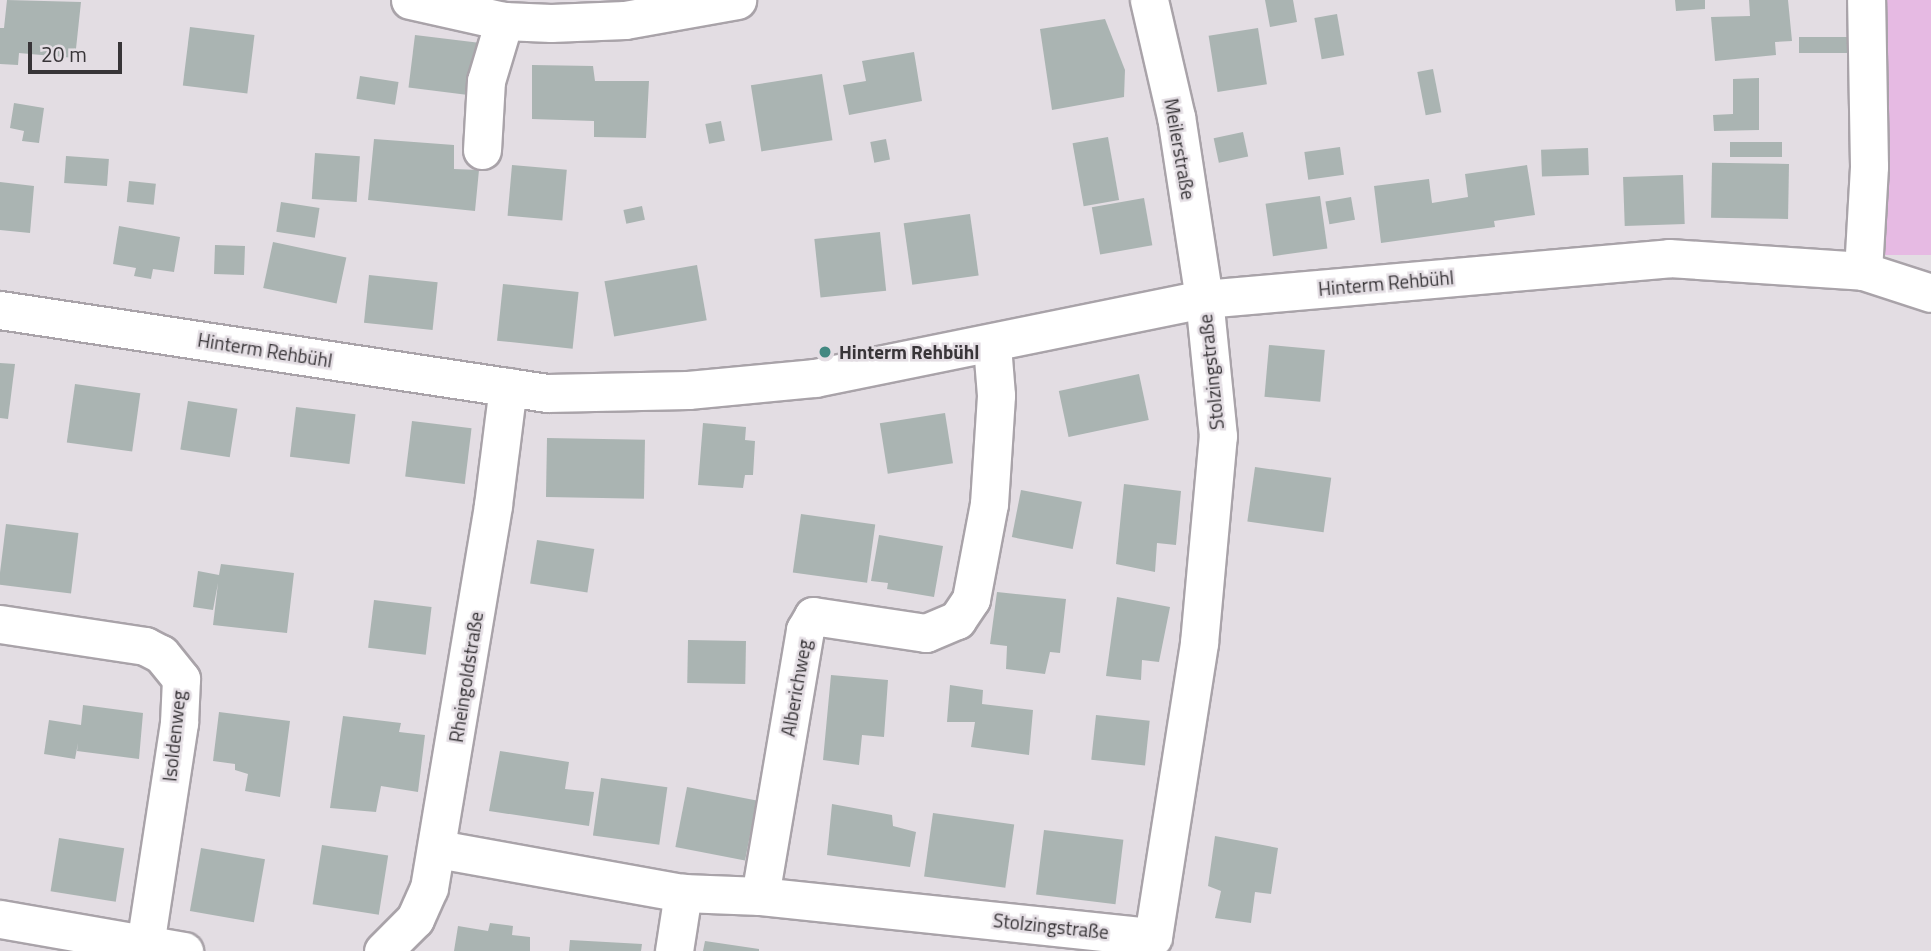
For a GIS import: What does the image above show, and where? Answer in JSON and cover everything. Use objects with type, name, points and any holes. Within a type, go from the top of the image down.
[{"type":"street","points":[[410,0],[504,21],[625,20],[737,0]]},
{"type":"street","name":"Meilerstraße","points":[[1150,0],[1177,117],[1204,299]]},
{"type":"street","points":[[1863,271],[1869,166],[1866,0]]},
{"type":"street","points":[[482,150],[486,81],[504,21]]},
{"type":"street","name":"Hinterm Rehbühl","points":[[0,310],[548,393],[701,389],[815,378],[992,345],[1204,299],[1669,258],[1863,271],[1931,293]]},
{"type":"street","name":"Stolzingstraße","points":[[438,849],[683,893],[760,896],[1152,944],[1199,643],[1218,436],[1204,299]]},
{"type":"street","name":"Alberichweg","points":[[760,896],[806,630],[813,616],[926,633],[957,620],[971,599],[989,504],[996,395],[992,345]]},
{"type":"street","name":"Rheingoldstraße","points":[[383,951],[415,919],[429,888],[438,849],[509,387]]},
{"type":"street","name":"Isoldenweg","points":[[0,624],[145,646],[161,654],[181,679],[179,723],[145,945]]},
{"type":"street","points":[[674,951],[683,893]]},
{"type":"street","points":[[0,919],[184,951]]},
{"type":"shaded area","points":[[1874,0],[1931,0],[1931,255],[1874,255]]},
{"type":"building","points":[[7,0],[81,2],[75,58],[19,53],[18,65],[0,64],[0,28],[4,28]]},
{"type":"building","points":[[1265,0],[1293,0],[1297,22],[1270,27]]},
{"type":"building","points":[[1675,0],[1705,0],[1705,9],[1676,11]]},
{"type":"building","points":[[1749,0],[1788,0],[1792,41],[1775,42],[1776,55],[1715,61],[1711,17],[1750,16]]},
{"type":"building","points":[[1337,14],[1344,55],[1322,59],[1314,18]]},
{"type":"building","points":[[1105,19],[1125,70],[1124,97],[1052,110],[1040,29]]},
{"type":"building","points":[[190,27],[255,35],[247,93],[183,86]]},
{"type":"building","points":[[1258,28],[1267,84],[1218,92],[1209,36]]},
{"type":"building","points":[[415,35],[479,43],[472,95],[409,88]]},
{"type":"building","points":[[1799,37],[1855,37],[1855,53],[1799,53]]},
{"type":"building","points":[[914,52],[922,101],[849,115],[843,85],[866,81],[862,61]]},
{"type":"building","points":[[532,65],[593,66],[595,81],[649,81],[646,138],[594,137],[594,121],[532,119]]},
{"type":"building","points":[[1433,69],[1441,112],[1426,115],[1417,72]]},
{"type":"building","points":[[822,74],[832,140],[761,151],[751,85]]},
{"type":"building","points":[[360,76],[399,82],[395,105],[356,99]]},
{"type":"building","points":[[1759,78],[1759,130],[1714,131],[1713,115],[1733,114],[1733,79]]},
{"type":"building","points":[[14,103],[44,108],[39,143],[22,141],[24,131],[10,128]]},
{"type":"building","points":[[721,121],[725,141],[709,144],[705,124]]},
{"type":"building","points":[[1243,132],[1248,156],[1219,163],[1214,138]]},
{"type":"building","points":[[1108,137],[1119,200],[1084,206],[1073,143]]},
{"type":"building","points":[[374,139],[454,145],[454,169],[479,170],[475,211],[368,200]]},
{"type":"building","points":[[886,139],[890,160],[874,163],[870,142]]},
{"type":"building","points":[[1730,142],[1782,142],[1782,157],[1730,157]]},
{"type":"building","points":[[1340,147],[1344,175],[1308,180],[1304,152]]},
{"type":"building","points":[[1588,148],[1589,175],[1542,177],[1541,150]]},
{"type":"building","points":[[315,153],[360,156],[357,202],[312,199]]},
{"type":"building","points":[[66,156],[109,159],[107,186],[64,183]]},
{"type":"building","points":[[1712,163],[1789,164],[1788,219],[1711,218]]},
{"type":"building","points":[[512,165],[567,170],[562,221],[508,216]]},
{"type":"building","points":[[1527,165],[1535,215],[1494,221],[1495,227],[1381,243],[1374,186],[1429,179],[1432,203],[1468,197],[1465,174]]},
{"type":"building","points":[[1683,175],[1685,224],[1625,226],[1623,177]]},
{"type":"building","points":[[129,181],[156,184],[154,205],[127,202]]},
{"type":"building","points":[[0,182],[34,186],[30,233],[0,230]]},
{"type":"building","points":[[1320,196],[1327,248],[1273,256],[1266,204]]},
{"type":"building","points":[[1351,197],[1355,220],[1329,224],[1325,202]]},
{"type":"building","points":[[1144,198],[1152,245],[1100,254],[1092,207]]},
{"type":"building","points":[[281,202],[320,208],[315,238],[276,232]]},
{"type":"building","points":[[642,206],[645,220],[626,224],[623,210]]},
{"type":"building","points":[[970,214],[979,275],[912,285],[904,223]]},
{"type":"building","points":[[119,226],[180,237],[174,272],[153,269],[151,279],[134,276],[136,268],[113,264]]},
{"type":"building","points":[[880,232],[886,291],[821,298],[814,239]]},
{"type":"building","points":[[273,242],[346,258],[337,304],[263,288]]},
{"type":"building","points":[[215,245],[245,246],[244,275],[214,274]]},
{"type":"building","points":[[697,265],[707,320],[614,336],[604,281]]},
{"type":"building","points":[[369,275],[438,282],[433,330],[364,323]]},
{"type":"building","points":[[503,284],[579,292],[573,349],[497,341]]},
{"type":"building","points":[[1269,345],[1325,350],[1320,402],[1264,397]]},
{"type":"building","points":[[0,363],[15,364],[8,419],[0,418]]},
{"type":"building","points":[[1139,374],[1149,420],[1069,437],[1059,391]]},
{"type":"building","points":[[75,384],[140,393],[132,452],[67,442]]},
{"type":"building","points":[[188,401],[237,409],[230,457],[180,449]]},
{"type":"building","points":[[296,407],[356,414],[349,464],[290,457]]},
{"type":"building","points":[[945,413],[953,463],[888,474],[880,423]]},
{"type":"building","points":[[412,421],[472,428],[465,484],[405,477]]},
{"type":"building","points":[[703,423],[746,427],[745,440],[755,441],[753,475],[745,475],[743,488],[698,485]]},
{"type":"building","points":[[547,438],[645,440],[644,499],[546,497]]},
{"type":"building","points":[[1255,467],[1331,478],[1324,532],[1247,521]]},
{"type":"building","points":[[1124,484],[1181,491],[1176,545],[1157,543],[1155,572],[1116,564]]},
{"type":"building","points":[[1021,490],[1082,502],[1073,549],[1012,537]]},
{"type":"building","points":[[801,514],[875,524],[867,583],[793,572]]},
{"type":"building","points":[[6,524],[78,533],[71,593],[0,585]]},
{"type":"building","points":[[879,535],[943,546],[934,597],[887,589],[888,583],[871,581]]},
{"type":"building","points":[[537,540],[594,549],[587,593],[530,583]]},
{"type":"building","points":[[221,564],[294,573],[287,633],[213,625],[218,583],[213,610],[193,607],[198,571],[219,575]]},
{"type":"building","points":[[997,592],[1066,599],[1060,653],[1050,652],[1045,674],[1006,669],[1007,646],[990,644]]},
{"type":"building","points":[[1117,597],[1170,607],[1159,662],[1142,660],[1141,680],[1106,676]]},
{"type":"building","points":[[374,600],[432,607],[426,655],[368,648]]},
{"type":"building","points":[[688,640],[746,641],[745,684],[687,683]]},
{"type":"building","points":[[831,675],[888,680],[884,737],[862,735],[859,765],[823,760]]},
{"type":"building","points":[[950,685],[983,690],[982,704],[1033,710],[1029,755],[971,747],[975,722],[947,722]]},
{"type":"building","points":[[83,705],[143,713],[139,759],[77,751],[78,743],[75,759],[44,754],[49,720],[81,725]]},
{"type":"building","points":[[219,712],[290,721],[280,797],[245,791],[248,774],[235,770],[235,764],[213,761]]},
{"type":"building","points":[[1096,715],[1150,721],[1145,765],[1091,760]]},
{"type":"building","points":[[343,716],[401,723],[399,732],[425,735],[418,792],[381,786],[376,812],[330,808]]},
{"type":"building","points":[[500,751],[569,762],[565,789],[594,792],[589,826],[489,811]]},
{"type":"building","points":[[601,778],[667,787],[659,845],[593,835]]},
{"type":"building","points":[[687,787],[757,801],[745,860],[675,847]]},
{"type":"building","points":[[832,804],[892,815],[893,826],[916,832],[910,867],[827,855]]},
{"type":"building","points":[[933,813],[1014,824],[1005,888],[924,876]]},
{"type":"building","points":[[1044,830],[1123,840],[1115,904],[1036,895]]},
{"type":"building","points":[[1215,836],[1278,848],[1271,894],[1255,892],[1251,923],[1215,918],[1221,891],[1208,886]]},
{"type":"building","points":[[59,838],[124,848],[116,902],[51,891]]},
{"type":"building","points":[[322,845],[388,855],[379,915],[313,904]]},
{"type":"building","points":[[201,848],[265,859],[254,922],[190,911]]},
{"type":"building","points":[[490,923],[513,926],[512,935],[530,937],[530,951],[454,951],[458,926],[488,931]]},
{"type":"building","points":[[570,940],[642,944],[641,951],[569,951]]},
{"type":"building","points":[[705,941],[759,949],[759,951],[703,951]]},
{"type":"place","name":"Hinterm Rehbühl","points":[[825,352]]}]
